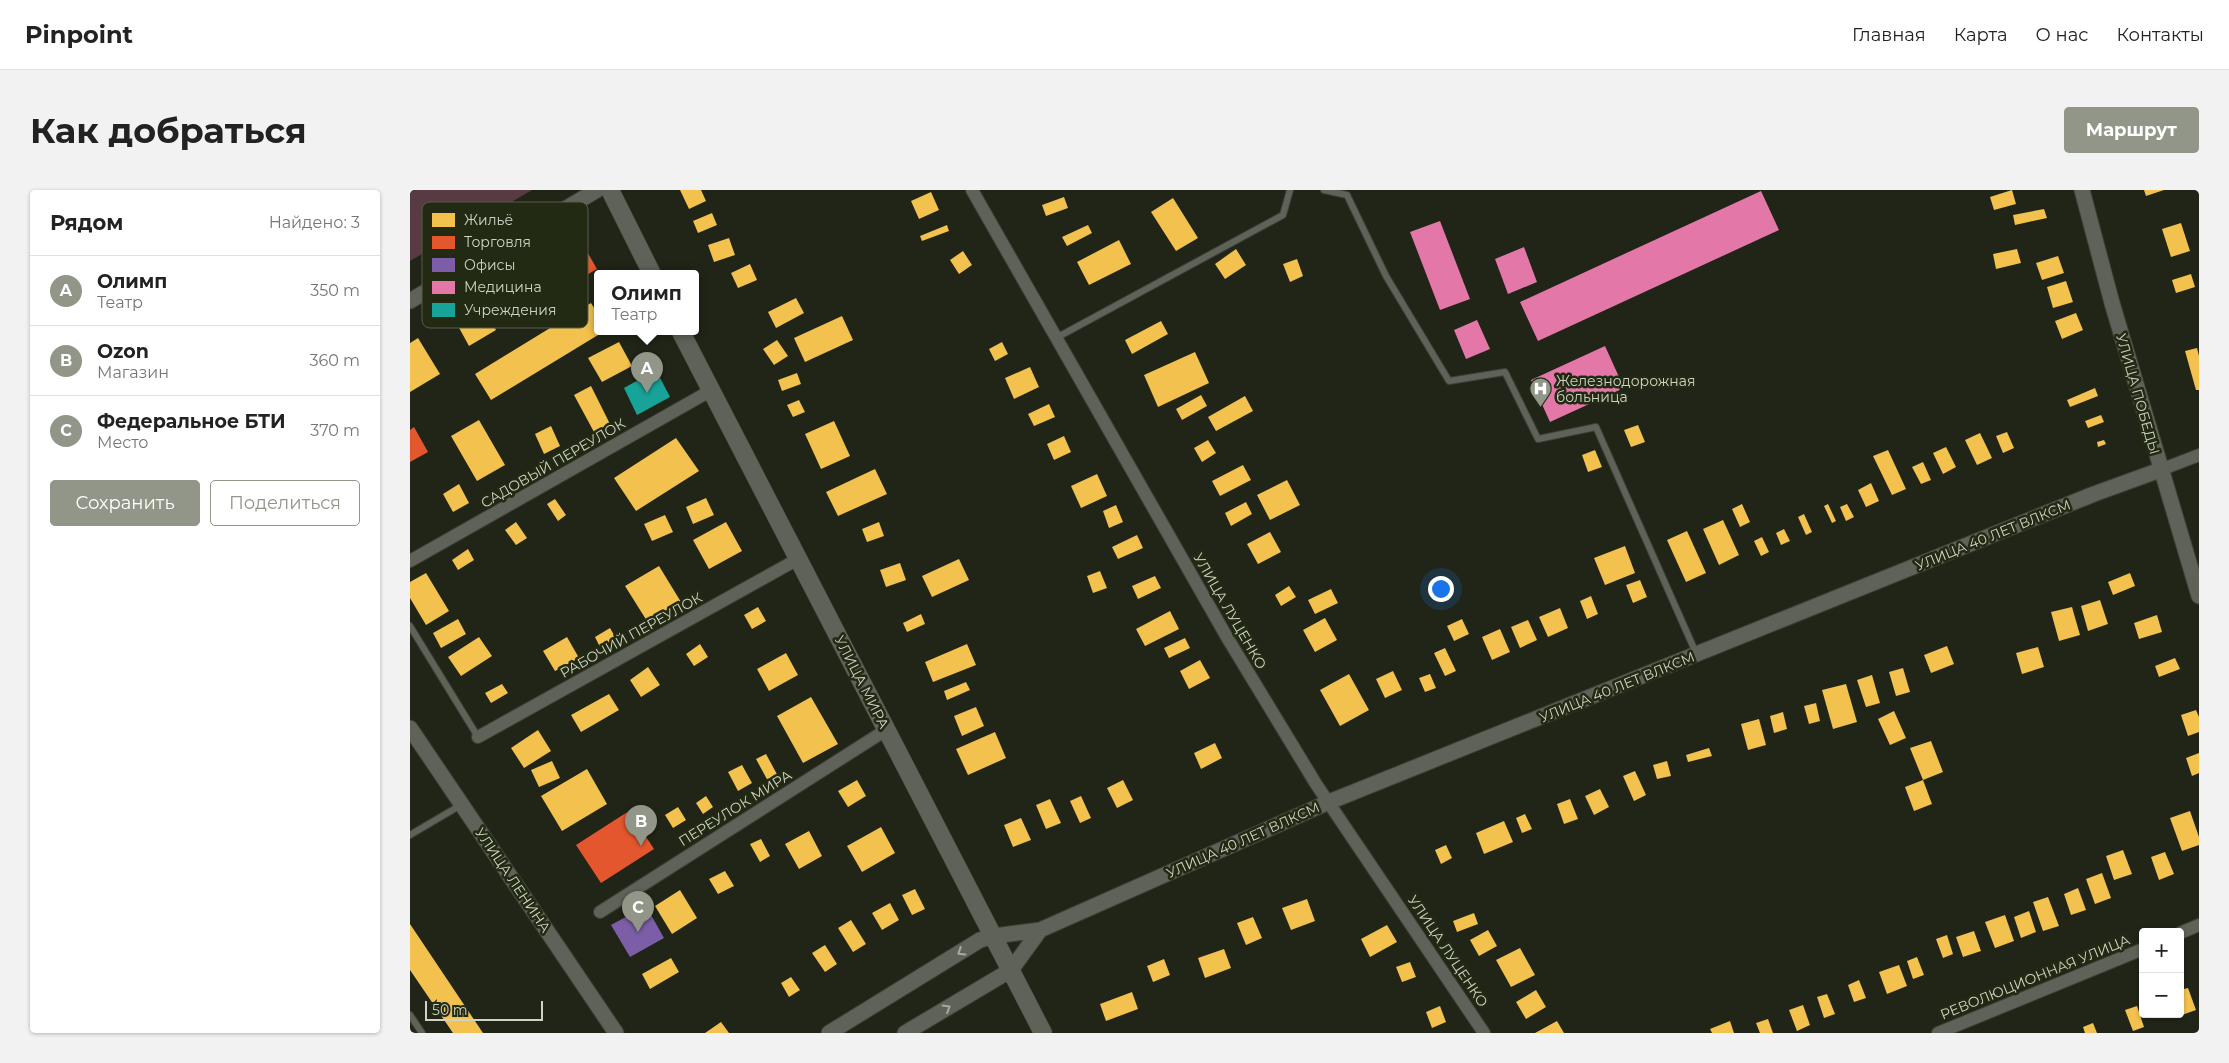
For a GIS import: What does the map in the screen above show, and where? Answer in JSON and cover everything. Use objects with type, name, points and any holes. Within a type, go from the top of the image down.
[{"type":"main road","points":[[610,190],[650,270]]},
{"type":"main road","name":"УЛИЦА МИРА","points":[[682,335],[1043,1033]]},
{"type":"street","points":[[578,202],[598,190]]},
{"type":"street","name":"УЛИЦА ЛУЦЕНКО","points":[[972,190],[1228,639],[1316,784],[1484,1033]]},
{"type":"street","name":"УЛИЦА ПОБЕДЫ","points":[[2082,190],[2160,470],[2199,596]]},
{"type":"street","points":[[410,301],[422,294]]},
{"type":"street","name":"САДОВЫЙ ПЕРЕУЛОК","points":[[410,561],[710,391]]},
{"type":"street","name":"УЛИЦА 40 ЛЕТ ВЛКСМ","points":[[829,1033],[980,940],[994,936],[1040,930],[1329,802],[2199,454]]},
{"type":"street","name":"РАБОЧИЙ ПЕРЕУЛОК","points":[[478,737],[798,558]]},
{"type":"street","name":"УЛИЦА ЛЕНИНА","points":[[410,728],[616,1033]]},
{"type":"street","name":"ПЕРЕУЛОК МИРА","points":[[600,912],[886,730]]},
{"type":"street","points":[[2184,932],[2199,926]]},
{"type":"street","points":[[905,1033],[1011,970],[1040,930]]},
{"type":"street","name":"РЕВОЛЮЦИОННАЯ УЛИЦА","points":[[1938,1033],[2139,951]]},
{"type":"lane","points":[[1056,338],[1283,215],[1290,190]]},
{"type":"lane","points":[[1324,190],[1347,195],[1386,276],[1450,381],[1505,372],[1538,439],[1596,427],[1697,655]]},
{"type":"lane","points":[[410,626],[478,737]]},
{"type":"lane","points":[[410,835],[461,805]]},
{"type":"lane","points":[[410,1016],[422,1033]]},
{"type":"shaded area","points":[[410,190],[532,190],[511,202],[422,202],[422,254],[410,261]]},
{"type":"building: Жильё","points":[[680,190],[701,190],[706,201],[689,209]]},
{"type":"building: Жильё","points":[[2012,190],[2016,204],[1994,210],[1990,197]]},
{"type":"building: Жильё","points":[[2144,190],[2164,190],[2146,196]]},
{"type":"building: Жильё","points":[[931,192],[939,210],[919,219],[911,201]]},
{"type":"building: Жильё","points":[[1064,197],[1068,208],[1046,216],[1042,205]]},
{"type":"building: Жильё","points":[[1173,198],[1198,238],[1176,251],[1151,212]]},
{"type":"building: Жильё","points":[[2044,209],[2047,218],[2015,225],[2013,215]]},
{"type":"building: Жильё","points":[[712,213],[717,225],[698,233],[693,221]]},
{"type":"building: Жильё","points":[[2181,223],[2190,251],[2171,257],[2162,229]]},
{"type":"building: Жильё","points":[[947,225],[949,231],[922,241],[920,236]]},
{"type":"building: Жильё","points":[[1088,225],[1092,233],[1067,246],[1062,237]]},
{"type":"building: Жильё","points":[[729,238],[735,255],[714,262],[708,245]]},
{"type":"building: Жильё","points":[[1119,240],[1131,264],[1089,285],[1077,262]]},
{"type":"building: Жильё","points":[[1236,249],[1246,265],[1225,279],[1215,264]]},
{"type":"building: Жильё","points":[[2017,249],[2021,263],[1996,269],[1993,254]]},
{"type":"building: Жильё","points":[[963,251],[972,265],[959,274],[950,260]]},
{"type":"building: Жильё","points":[[2058,256],[2064,273],[2042,280],[2036,263]]},
{"type":"building: Жильё","points":[[1297,259],[1303,276],[1290,282],[1283,264]]},
{"type":"building: Жильё","points":[[750,264],[757,280],[738,288],[731,273]]},
{"type":"building: Жильё","points":[[2191,274],[2195,287],[2176,293],[2172,280]]},
{"type":"building: Жильё","points":[[2066,281],[2073,302],[2053,308],[2047,287]]},
{"type":"building: Жильё","points":[[796,298],[804,313],[776,328],[768,312]]},
{"type":"building: Жильё","points":[[591,303],[594,308],[594,335],[598,335],[491,400],[475,374],[550,328],[588,328],[588,305]]},
{"type":"building: Жильё","points":[[2076,313],[2083,330],[2062,339],[2055,321]]},
{"type":"building: Жильё","points":[[842,316],[853,340],[805,362],[794,338]]},
{"type":"building: Жильё","points":[[1161,321],[1168,334],[1132,354],[1125,340]]},
{"type":"building: Жильё","points":[[459,328],[495,328],[496,330],[469,346]]},
{"type":"building: Жильё","points":[[418,338],[440,374],[410,392],[410,343]]},
{"type":"building: Жильё","points":[[777,340],[788,356],[774,365],[763,349]]},
{"type":"building: Жильё","points":[[619,342],[632,366],[602,382],[588,358]]},
{"type":"building: Жильё","points":[[1002,342],[1008,354],[995,361],[989,349]]},
{"type":"building: Жильё","points":[[2197,348],[2199,356],[2199,390],[2196,390],[2185,351]]},
{"type":"building: Жильё","points":[[1195,352],[1209,383],[1158,407],[1144,375]]},
{"type":"building: Жильё","points":[[1030,367],[1039,387],[1014,399],[1005,378]]},
{"type":"building: Жильё","points":[[797,373],[801,384],[782,391],[778,380]]},
{"type":"building: Жильё","points":[[591,386],[610,424],[594,432],[574,395]]},
{"type":"building: Жильё","points":[[2095,388],[2098,396],[2070,407],[2067,400]]},
{"type":"building: Жильё","points":[[1201,395],[1207,406],[1182,420],[1176,409]]},
{"type":"building: Жильё","points":[[1245,396],[1253,411],[1216,431],[1208,417]]},
{"type":"building: Жильё","points":[[799,400],[805,412],[793,417],[787,405]]},
{"type":"building: Жильё","points":[[1049,404],[1055,417],[1034,426],[1028,414]]},
{"type":"building: Жильё","points":[[2101,415],[2104,422],[2088,428],[2085,421]]},
{"type":"building: Жильё","points":[[479,420],[505,465],[477,481],[451,436]]},
{"type":"building: Жильё","points":[[834,421],[850,456],[821,469],[805,434]]},
{"type":"building: Жильё","points":[[1638,425],[1645,442],[1631,447],[1624,430]]},
{"type":"building: Жильё","points":[[551,426],[560,446],[544,454],[535,434]]},
{"type":"building: Жильё","points":[[2007,432],[2014,448],[2003,453],[1996,436]]},
{"type":"building: Жильё","points":[[1980,433],[1992,458],[1977,465],[1965,440]]},
{"type":"building: Жильё","points":[[1064,436],[1071,452],[1054,460],[1047,444]]},
{"type":"building: Жильё","points":[[676,438],[699,471],[636,511],[614,478]]},
{"type":"building: Жильё","points":[[1208,440],[1216,453],[1202,462],[1194,448]]},
{"type":"building: Жильё","points":[[2104,440],[2106,444],[2098,447],[2097,442]]},
{"type":"building: Жильё","points":[[1946,447],[1956,467],[1943,474],[1933,453]]},
{"type":"building: Жильё","points":[[1595,450],[1602,467],[1588,472],[1582,455]]},
{"type":"building: Жильё","points":[[1888,450],[1906,489],[1892,495],[1873,456]]},
{"type":"building: Жильё","points":[[1923,462],[1931,480],[1921,484],[1912,467]]},
{"type":"building: Жильё","points":[[1243,465],[1251,480],[1220,496],[1212,481]]},
{"type":"building: Жильё","points":[[875,469],[887,494],[838,516],[826,492]]},
{"type":"building: Жильё","points":[[1097,474],[1107,496],[1081,508],[1071,486]]},
{"type":"building: Жильё","points":[[1287,480],[1300,505],[1270,520],[1257,495]]},
{"type":"building: Жильё","points":[[1871,483],[1879,501],[1866,507],[1858,490]]},
{"type":"building: Жильё","points":[[459,484],[469,503],[453,512],[443,494]]},
{"type":"building: Жильё","points":[[706,498],[714,515],[693,524],[686,507]]},
{"type":"building: Жильё","points":[[555,499],[566,515],[558,521],[547,504]]},
{"type":"building: Жильё","points":[[1246,502],[1252,514],[1231,526],[1225,513]]},
{"type":"building: Жильё","points":[[1742,504],[1750,522],[1740,527],[1732,509]]},
{"type":"building: Жильё","points":[[1828,504],[1836,521],[1832,523],[1824,506]]},
{"type":"building: Жильё","points":[[1847,504],[1854,517],[1846,521],[1840,507]]},
{"type":"building: Жильё","points":[[1116,505],[1123,522],[1109,528],[1103,511]]},
{"type":"building: Жильё","points":[[1804,514],[1812,532],[1806,535],[1798,517]]},
{"type":"building: Жильё","points":[[665,515],[673,532],[652,541],[644,524]]},
{"type":"building: Жильё","points":[[1723,520],[1739,555],[1719,565],[1703,529]]},
{"type":"building: Жильё","points":[[516,522],[527,538],[516,545],[505,530]]},
{"type":"building: Жильё","points":[[726,522],[742,551],[709,569],[693,540]]},
{"type":"building: Жильё","points":[[879,522],[884,536],[867,542],[862,529]]},
{"type":"building: Жильё","points":[[1784,529],[1790,541],[1781,545],[1776,533]]},
{"type":"building: Жильё","points":[[1687,531],[1706,573],[1686,582],[1667,540]]},
{"type":"building: Жильё","points":[[1270,532],[1281,552],[1258,564],[1247,544]]},
{"type":"building: Жильё","points":[[1137,535],[1143,548],[1118,559],[1112,547]]},
{"type":"building: Жильё","points":[[1762,537],[1769,552],[1761,556],[1754,541]]},
{"type":"building: Жильё","points":[[1625,546],[1635,573],[1605,585],[1594,558]]},
{"type":"building: Жильё","points":[[468,549],[474,560],[458,570],[452,560]]},
{"type":"building: Жильё","points":[[959,559],[969,580],[932,597],[922,576]]},
{"type":"building: Жильё","points":[[900,563],[906,580],[886,587],[880,570]]},
{"type":"building: Жильё","points":[[659,566],[681,602],[647,621],[625,586]]},
{"type":"building: Жильё","points":[[1100,571],[1107,588],[1093,593],[1087,576]]},
{"type":"building: Жильё","points":[[426,573],[449,611],[426,625],[410,598],[410,582]]},
{"type":"building: Жильё","points":[[2130,573],[2135,586],[2113,595],[2108,582]]},
{"type":"building: Жильё","points":[[1155,576],[1161,588],[1138,599],[1132,586]]},
{"type":"building: Жильё","points":[[1640,580],[1647,597],[1633,603],[1626,585]]},
{"type":"building: Жильё","points":[[1289,586],[1296,597],[1281,606],[1275,595]]},
{"type":"building: Жильё","points":[[1331,589],[1338,603],[1315,614],[1308,600]]},
{"type":"building: Жильё","points":[[1591,596],[1598,614],[1587,619],[1580,601]]},
{"type":"building: Жильё","points":[[2100,600],[2108,624],[2088,631],[2081,606]]},
{"type":"building: Жильё","points":[[758,607],[766,621],[752,629],[744,615]]},
{"type":"building: Жильё","points":[[2072,607],[2080,635],[2059,641],[2051,612]]},
{"type":"building: Жильё","points":[[1560,608],[1568,628],[1548,637],[1539,617]]},
{"type":"building: Жильё","points":[[1170,611],[1179,629],[1145,646],[1136,629]]},
{"type":"building: Жильё","points":[[921,614],[925,624],[907,632],[903,623]]},
{"type":"building: Жильё","points":[[2157,615],[2162,632],[2139,639],[2134,623]]},
{"type":"building: Жильё","points":[[1325,618],[1337,640],[1315,652],[1303,630]]},
{"type":"building: Жильё","points":[[458,619],[466,634],[441,648],[433,633]]},
{"type":"building: Жильё","points":[[1462,619],[1469,634],[1454,641],[1447,626]]},
{"type":"building: Жильё","points":[[1528,620],[1537,640],[1520,648],[1511,627]]},
{"type":"building: Жильё","points":[[610,628],[618,642],[602,651],[595,637]]},
{"type":"building: Жильё","points":[[1500,629],[1510,652],[1492,660],[1482,637]]},
{"type":"building: Жильё","points":[[479,637],[492,656],[461,676],[448,657]]},
{"type":"building: Жильё","points":[[567,637],[579,658],[555,671],[543,651]]},
{"type":"building: Жильё","points":[[1185,638],[1190,648],[1169,658],[1164,648]]},
{"type":"building: Жильё","points":[[700,644],[708,657],[694,666],[686,654]]},
{"type":"building: Жильё","points":[[967,644],[976,665],[933,682],[925,662]]},
{"type":"building: Жильё","points":[[1947,646],[1954,664],[1931,673],[1924,655]]},
{"type":"building: Жильё","points":[[2038,647],[2044,667],[2022,674],[2016,653]]},
{"type":"building: Жильё","points":[[1445,648],[1456,671],[1445,676],[1434,653]]},
{"type":"building: Жильё","points":[[786,653],[798,675],[769,691],[757,669]]},
{"type":"building: Жильё","points":[[2175,658],[2180,669],[2159,677],[2155,666]]},
{"type":"building: Жильё","points":[[1200,660],[1210,678],[1189,689],[1180,671]]},
{"type":"building: Жильё","points":[[648,667],[660,685],[641,697],[630,680]]},
{"type":"building: Жильё","points":[[1903,668],[1910,692],[1896,696],[1889,672]]},
{"type":"building: Жильё","points":[[1393,671],[1402,690],[1385,698],[1376,679]]},
{"type":"building: Жильё","points":[[1349,674],[1369,710],[1340,726],[1320,690]]},
{"type":"building: Жильё","points":[[1430,674],[1436,688],[1425,692],[1419,678]]},
{"type":"building: Жильё","points":[[1872,675],[1880,703],[1866,707],[1857,680]]},
{"type":"building: Жильё","points":[[966,682],[970,690],[947,700],[944,691]]},
{"type":"building: Жильё","points":[[502,684],[508,693],[491,703],[485,693]]},
{"type":"building: Жильё","points":[[1846,684],[1857,722],[1833,729],[1822,690]]},
{"type":"building: Жильё","points":[[609,694],[619,710],[581,732],[571,715]]},
{"type":"building: Жильё","points":[[811,697],[838,744],[803,763],[777,716]]},
{"type":"building: Жильё","points":[[1816,703],[1820,721],[1809,724],[1804,706]]},
{"type":"building: Жильё","points":[[976,707],[984,726],[962,736],[954,716]]},
{"type":"building: Жильё","points":[[2196,710],[2199,717],[2199,732],[2188,736],[2181,715]]},
{"type":"building: Жильё","points":[[1894,711],[1906,738],[1890,745],[1878,719]]},
{"type":"building: Жильё","points":[[1783,712],[1787,729],[1774,733],[1770,716]]},
{"type":"building: Жильё","points":[[1759,719],[1766,745],[1748,750],[1741,724]]},
{"type":"building: Жильё","points":[[538,730],[551,751],[524,768],[511,748]]},
{"type":"building: Жильё","points":[[995,732],[1006,758],[968,775],[956,749]]},
{"type":"building: Жильё","points":[[1931,741],[1943,772],[1923,780],[1910,748]]},
{"type":"building: Жильё","points":[[1215,743],[1222,758],[1201,769],[1194,753]]},
{"type":"building: Жильё","points":[[1709,748],[1712,756],[1688,762],[1686,755]]},
{"type":"building: Жильё","points":[[2199,753],[2199,773],[2192,776],[2186,758]]},
{"type":"building: Жильё","points":[[766,754],[779,778],[769,783],[756,759]]},
{"type":"building: Жильё","points":[[552,761],[560,778],[539,787],[531,770]]},
{"type":"building: Жильё","points":[[1667,761],[1671,776],[1657,779],[1653,765]]},
{"type":"building: Жильё","points":[[742,765],[752,783],[738,791],[728,772]]},
{"type":"building: Жильё","points":[[587,769],[607,804],[562,831],[541,796]]},
{"type":"building: Жильё","points":[[1635,771],[1646,795],[1634,801],[1623,776]]},
{"type":"building: Жильё","points":[[857,780],[866,796],[848,807],[838,791]]},
{"type":"building: Жильё","points":[[1123,780],[1133,800],[1117,808],[1107,788]]},
{"type":"building: Жильё","points":[[1923,780],[1932,804],[1914,811],[1905,787]]},
{"type":"building: Жильё","points":[[1600,789],[1609,807],[1594,815],[1585,796]]},
{"type":"building: Жильё","points":[[706,796],[713,807],[703,814],[696,803]]},
{"type":"building: Жильё","points":[[1081,796],[1091,818],[1080,823],[1070,801]]},
{"type":"building: Жильё","points":[[1050,799],[1061,823],[1046,829],[1036,805]]},
{"type":"building: Жильё","points":[[1570,799],[1578,819],[1564,824],[1557,804]]},
{"type":"building: Жильё","points":[[678,807],[686,820],[673,828],[665,815]]},
{"type":"building: Жильё","points":[[2190,811],[2199,837],[2199,845],[2182,851],[2170,818]]},
{"type":"building: Жильё","points":[[1525,814],[1532,829],[1522,833],[1516,818]]},
{"type":"building: Жильё","points":[[1021,818],[1031,840],[1013,847],[1004,825]]},
{"type":"building: Жильё","points":[[1504,821],[1513,842],[1484,854],[1476,833]]},
{"type":"building: Жильё","points":[[881,827],[895,853],[862,872],[847,846]]},
{"type":"building: Жильё","points":[[809,831],[822,856],[799,869],[785,844]]},
{"type":"building: Жильё","points":[[761,839],[770,856],[760,862],[750,844]]},
{"type":"building: Жильё","points":[[1446,845],[1452,858],[1441,864],[1435,850]]},
{"type":"building: Жильё","points":[[2123,850],[2132,874],[2114,880],[2106,856]]},
{"type":"building: Жильё","points":[[2165,852],[2174,874],[2159,880],[2151,857]]},
{"type":"building: Жильё","points":[[725,871],[734,886],[718,894],[709,879]]},
{"type":"building: Жильё","points":[[2102,873],[2111,898],[2095,904],[2086,879]]},
{"type":"building: Жильё","points":[[2078,888],[2086,910],[2071,915],[2064,894]]},
{"type":"building: Жильё","points":[[915,889],[925,909],[912,915],[902,895]]},
{"type":"building: Жильё","points":[[680,890],[697,918],[672,934],[655,906]]},
{"type":"building: Жильё","points":[[2048,897],[2059,926],[2043,931],[2033,902]]},
{"type":"building: Жильё","points":[[1307,899],[1315,921],[1291,930],[1282,908]]},
{"type":"building: Жильё","points":[[890,903],[899,920],[882,930],[872,913]]},
{"type":"building: Жильё","points":[[2029,911],[2036,932],[2021,938],[2014,917]]},
{"type":"building: Жильё","points":[[1474,913],[1478,924],[1457,932],[1453,921]]},
{"type":"building: Жильё","points":[[2005,915],[2014,941],[1995,948],[1985,922]]},
{"type":"building: Жильё","points":[[1253,917],[1262,938],[1246,945],[1237,923]]},
{"type":"building: Жильё","points":[[851,920],[866,944],[853,952],[838,928]]},
{"type":"building: Жильё","points":[[410,924],[483,1033],[453,1033],[410,970]]},
{"type":"building: Жильё","points":[[1387,925],[1397,942],[1370,957],[1361,939]]},
{"type":"building: Жильё","points":[[1488,930],[1497,946],[1479,956],[1470,940]]},
{"type":"building: Жильё","points":[[1974,931],[1981,951],[1963,957],[1956,937]]},
{"type":"building: Жильё","points":[[1947,935],[1953,954],[1943,958],[1936,939]]},
{"type":"building: Жильё","points":[[825,945],[837,964],[825,972],[812,953]]},
{"type":"building: Жильё","points":[[1520,948],[1535,975],[1511,987],[1496,960]]},
{"type":"building: Жильё","points":[[1224,949],[1231,968],[1205,978],[1198,958]]},
{"type":"building: Жильё","points":[[1917,957],[1924,975],[1913,979],[1907,961]]},
{"type":"building: Жильё","points":[[671,958],[679,972],[650,989],[642,974]]},
{"type":"building: Жильё","points":[[1164,959],[1170,975],[1153,982],[1147,966]]},
{"type":"building: Жильё","points":[[1410,962],[1416,977],[1402,982],[1396,967]]},
{"type":"building: Жильё","points":[[1899,965],[1907,986],[1887,994],[1879,972]]},
{"type":"building: Жильё","points":[[791,977],[800,990],[789,997],[781,983]]},
{"type":"building: Жильё","points":[[1859,980],[1866,998],[1854,1002],[1848,985]]},
{"type":"building: Жильё","points":[[2188,988],[2196,1010],[2184,1014],[2184,989]]},
{"type":"building: Жильё","points":[[1536,990],[1546,1007],[1526,1019],[1516,1002]]},
{"type":"building: Жильё","points":[[1132,992],[1138,1009],[1106,1021],[1100,1004]]},
{"type":"building: Жильё","points":[[1827,994],[1835,1014],[1824,1018],[1817,997]]},
{"type":"building: Жильё","points":[[1803,1005],[1810,1025],[1797,1031],[1789,1010]]},
{"type":"building: Жильё","points":[[1440,1006],[1446,1022],[1432,1028],[1426,1012]]},
{"type":"building: Жильё","points":[[2137,1006],[2139,1018],[2141,1018],[2144,1027],[2133,1031],[2125,1010]]},
{"type":"building: Жильё","points":[[1768,1019],[1773,1033],[1760,1033],[1756,1023]]},
{"type":"building: Жильё","points":[[1557,1021],[1564,1033],[1535,1033]]},
{"type":"building: Жильё","points":[[1730,1021],[1734,1033],[1712,1033],[1710,1029]]},
{"type":"building: Жильё","points":[[721,1022],[729,1033],[705,1033]]},
{"type":"building: Жильё","points":[[2093,1023],[2097,1033],[2085,1033],[2083,1027]]},
{"type":"building: Торговля","points":[[588,253],[597,269],[588,274]]},
{"type":"building: Торговля","points":[[414,427],[428,452],[410,462],[410,430]]},
{"type":"building: Торговля","points":[[629,811],[654,849],[601,883],[576,845]]},
{"type":"building: Офисы","points":[[646,906],[664,938],[630,957],[611,925]]},
{"type":"building: Медицина","points":[[1761,191],[1779,230],[1538,341],[1520,302]]},
{"type":"building: Медицина","points":[[1440,221],[1470,299],[1440,310],[1410,232]]},
{"type":"building: Медицина","points":[[1524,247],[1537,282],[1508,294],[1495,259]]},
{"type":"building: Медицина","points":[[1477,320],[1490,349],[1466,359],[1454,330]]},
{"type":"building: Медицина","points":[[1605,346],[1624,388],[1550,422],[1531,380]]},
{"type":"building: Учреждения","points":[[656,370],[670,397],[637,415],[624,388]]},
{"type":"place","name":"Олимп","points":[[647,393]]},
{"type":"place","name":"Железнодорожная больница","points":[[1540,408]]},
{"type":"place","name":"Ozon","points":[[641,846]]},
{"type":"place","name":"Федеральное БТИ","points":[[638,932]]}]
